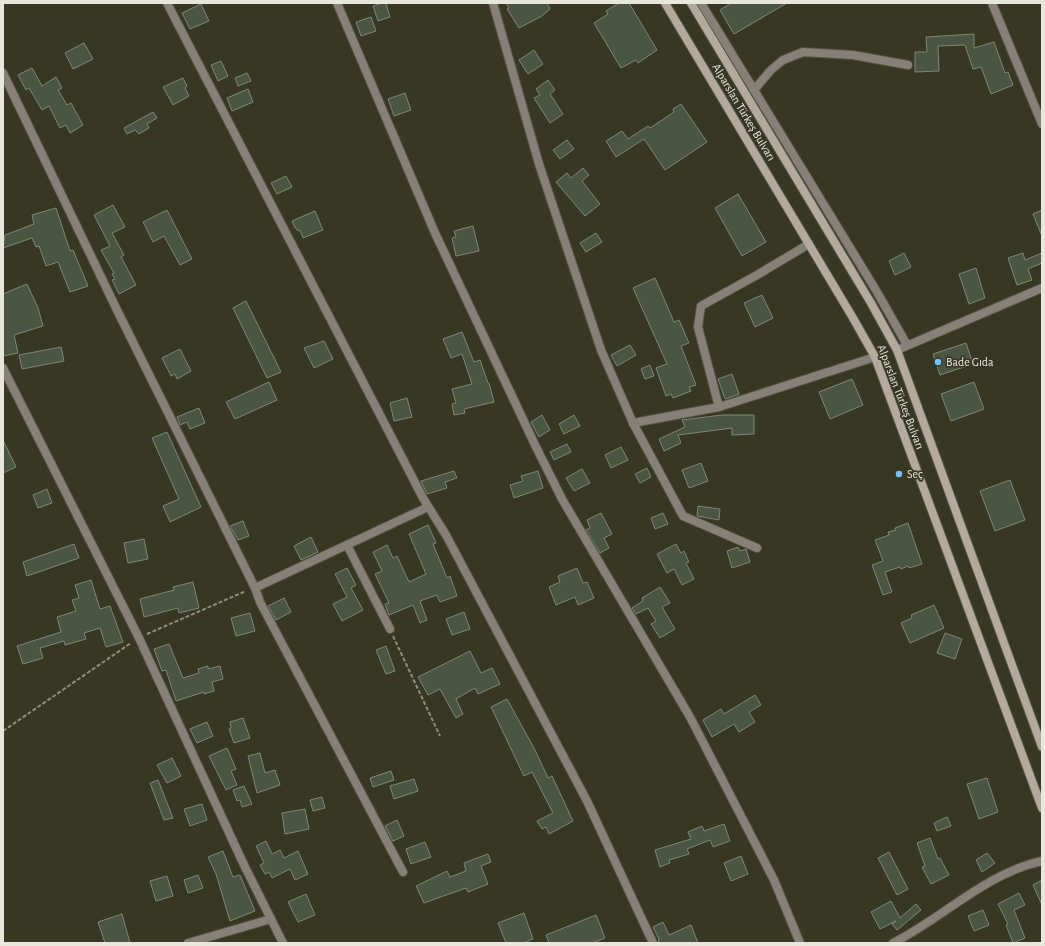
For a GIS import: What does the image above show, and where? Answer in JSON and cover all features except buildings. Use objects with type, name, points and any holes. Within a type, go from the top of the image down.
[{"type":"main road","name":"Alparslan Türkeş Bulvarı","points":[[664,3],[875,357],[1042,808]]},
{"type":"main road","name":"Alparslan Türkeş Bulvarı","points":[[691,3],[871,303],[897,350],[1042,747]]},
{"type":"street","points":[[167,3],[428,507],[449,542],[587,801],[653,943]]},
{"type":"street","points":[[337,3],[435,234],[562,500],[690,717],[774,880],[800,943]]},
{"type":"street","points":[[493,3],[539,164],[598,343],[633,423],[683,516],[757,548]]},
{"type":"street","points":[[701,3],[877,292],[907,345]]},
{"type":"street","points":[[992,3],[1042,124]]},
{"type":"street","points":[[754,90],[771,70],[783,60],[803,52],[853,55],[908,66]]},
{"type":"street","points":[[3,73],[116,308],[264,609],[403,872]]},
{"type":"street","points":[[719,407],[698,327],[701,306],[757,275],[808,244]]},
{"type":"street","points":[[897,350],[1042,288]]},
{"type":"street","points":[[633,423],[719,407],[875,357]]},
{"type":"street","points":[[3,368],[139,638],[283,943]]},
{"type":"street","points":[[255,588],[428,507]]},
{"type":"street","points":[[347,545],[390,630]]},
{"type":"street","points":[[893,943],[1000,876],[1024,865],[1042,861]]},
{"type":"street","points":[[188,943],[271,919]]},
{"type":"path","points":[[3,731],[139,638],[255,588]]},
{"type":"path","points":[[390,630],[440,736]]},
{"type":"place","name":"Bade Gıda","points":[[938,362]]},
{"type":"place","name":"Seç","points":[[899,474]]}]
